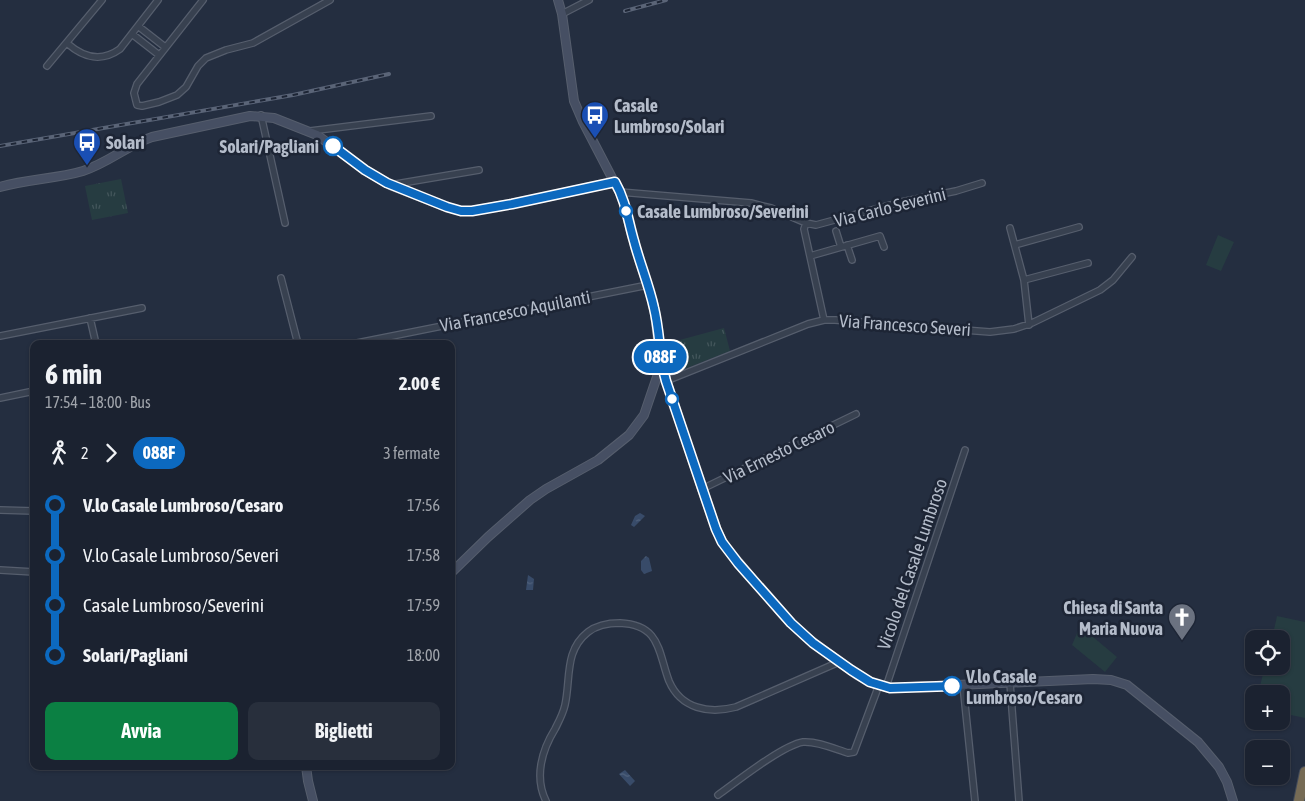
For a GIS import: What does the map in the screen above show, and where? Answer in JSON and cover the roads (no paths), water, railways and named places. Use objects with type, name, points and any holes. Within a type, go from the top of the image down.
[{"type":"highway","points":[[1299,801],[1305,772]]},
{"type":"highway","points":[[1304,801],[1305,790]]},
{"type":"street","points":[[48,66],[68,44],[102,0]]},
{"type":"street","points":[[68,44],[84,55],[101,57],[111,55],[120,49],[158,0]]},
{"type":"street","points":[[203,0],[138,82],[135,88],[135,101],[138,105],[166,100],[184,89],[198,66],[208,57],[253,42],[330,0]]},
{"type":"street","points":[[558,0],[562,14],[574,101],[620,192],[655,313],[661,365],[666,381],[718,534],[738,563],[795,628],[839,662],[864,678],[883,686],[898,688],[1101,679],[1127,685],[1208,752],[1225,777],[1234,801]]},
{"type":"street","points":[[562,14],[589,0]]},
{"type":"street","points":[[138,26],[165,47]]},
{"type":"street","points":[[132,34],[159,55]]},
{"type":"street","points":[[0,187],[83,170],[109,160],[156,136],[244,117],[262,116],[282,120],[310,131],[323,138],[365,170],[390,185],[452,209],[469,211],[615,182]]},
{"type":"street","points":[[262,116],[285,223]]},
{"type":"street","points":[[310,131],[431,116]]},
{"type":"street","points":[[390,185],[479,170]]},
{"type":"street","name":"Via Carlo Severini","points":[[620,192],[756,204],[816,225],[982,183]]},
{"type":"street","points":[[806,223],[804,230],[824,320]]},
{"type":"street","points":[[1015,245],[1080,227]]},
{"type":"street","points":[[1010,228],[1024,280],[1029,325]]},
{"type":"street","points":[[836,231],[852,260]]},
{"type":"street","points":[[810,256],[880,236],[884,247]]},
{"type":"street","name":"Via Francesco Severi","points":[[666,381],[811,323],[824,320],[993,332],[1011,330],[1029,325],[1103,288],[1113,280],[1132,257]]},
{"type":"street","points":[[1024,280],[1088,263]]},
{"type":"street","points":[[281,278],[297,340]]},
{"type":"street","name":"Via Francesco Aquilanti","points":[[372,340],[648,285]]},
{"type":"street","points":[[0,336],[142,308]]},
{"type":"street","points":[[90,318],[95,340]]},
{"type":"street","points":[[455,569],[530,500],[598,460],[630,434],[640,423],[646,411],[661,365]]},
{"type":"street","points":[[0,398],[30,392]]},
{"type":"street","name":"Via Ernesto Cesaro","points":[[702,489],[856,414]]},
{"type":"street","name":"Vicolo del Casale Lumbroso","points":[[718,795],[755,768],[798,744],[813,743],[848,753],[853,753],[857,748],[883,686],[966,450]]},
{"type":"street","points":[[0,510],[30,511]]},
{"type":"street","points":[[0,570],[30,572]]},
{"type":"street","points":[[546,801],[541,788],[541,764],[547,744],[562,717],[571,656],[578,641],[596,627],[612,623],[627,624],[636,626],[648,633],[659,647],[669,681],[677,693],[689,704],[704,710],[736,707],[839,662]]},
{"type":"street","points":[[1010,683],[1019,801]]},
{"type":"street","points":[[963,685],[975,801]]},
{"type":"street","points":[[307,770],[313,801]]},
{"type":"water","points":[[640,513],[645,516],[634,527],[631,525],[635,516]]},
{"type":"water","points":[[646,556],[649,558],[652,571],[644,574],[641,570],[641,561]]},
{"type":"water","points":[[528,575],[534,579],[533,590],[526,590]]},
{"type":"water","points":[[625,770],[635,781],[630,786],[619,774]]},
{"type":"railway","points":[[625,11],[666,0]]},
{"type":"railway","points":[[0,146],[293,95],[389,74]]},
{"type":"place","name":"Casale Lumbroso/Solari","points":[[595,139]]},
{"type":"place","name":"Solari/Pagliani","points":[[333,146]]},
{"type":"place","name":"Solari","points":[[87,166]]},
{"type":"place","name":"Casale Lumbroso/Severini","points":[[626,211]]},
{"type":"place","name":"Chiesa di Santa Maria Nuova","points":[[1182,641]]},
{"type":"place","name":"V.lo Casale Lumbroso/Cesaro","points":[[952,686]]}]
